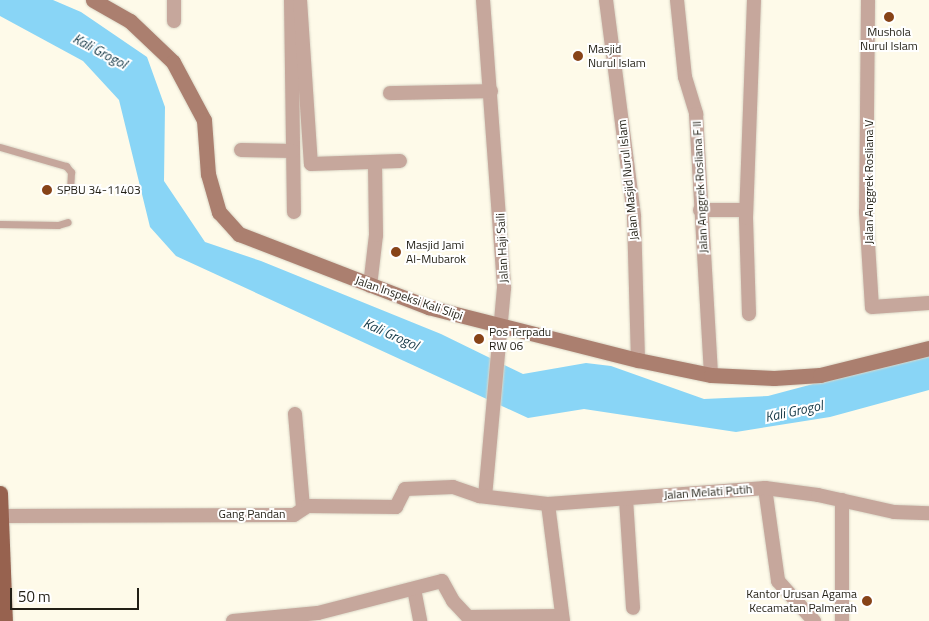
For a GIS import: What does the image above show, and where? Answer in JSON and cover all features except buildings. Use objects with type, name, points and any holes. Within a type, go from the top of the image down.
[{"type":"main road","points":[[0,493],[5,621]]},
{"type":"street","name":"Jalan Inspeksi Kali Slipi","points":[[93,0],[130,21],[153,40],[183,79],[204,120],[208,174],[215,200],[224,221],[240,234],[428,307],[638,360],[711,375],[766,378],[820,375],[929,348]]},
{"type":"street","points":[[174,0],[174,21]]},
{"type":"street","points":[[291,0],[294,212]]},
{"type":"street","points":[[300,0],[311,164],[400,161]]},
{"type":"street","name":"Jalan Haji Saili","points":[[483,0],[502,233],[502,327],[486,496]]},
{"type":"street","name":"Jalan Masjid Nurul Islam","points":[[606,0],[634,216],[638,360]]},
{"type":"street","name":"Jalan Anggrek Rosliana F II","points":[[677,0],[685,77],[696,114],[700,210],[711,375]]},
{"type":"street","points":[[749,314],[746,210],[754,0]]},
{"type":"street","name":"Jalan Anggrek Rosliana V","points":[[868,0],[866,212],[872,307],[929,303]]},
{"type":"street","points":[[390,93],[491,91]]},
{"type":"street","points":[[241,150],[293,151]]},
{"type":"street","points":[[370,286],[376,236],[375,163]]},
{"type":"street","points":[[700,210],[746,210]]},
{"type":"street","points":[[295,414],[303,508]]},
{"type":"street","name":"Gang Pandan","points":[[2,516],[294,515],[303,508],[396,507],[405,489],[453,487],[486,496]]},
{"type":"street","points":[[765,488],[778,581],[814,621]]},
{"type":"street","name":"Jalan Melati Putih","points":[[486,496],[548,504],[765,488],[842,500],[894,512],[929,513]]},
{"type":"street","points":[[626,499],[633,608]]},
{"type":"street","points":[[842,500],[842,621]]},
{"type":"street","points":[[233,621],[268,620],[355,606],[445,582],[453,601],[468,617],[562,618],[548,504]]},
{"type":"street","points":[[414,589],[420,621]]},
{"type":"lane","points":[[0,147],[66,166],[71,172],[70,190]]},
{"type":"lane","points":[[0,224],[58,225],[68,222]]},
{"type":"water","name":"Kali Grogol","points":[[0,0],[53,0],[81,12],[147,57],[165,107],[164,181],[205,242],[261,261],[441,334],[523,374],[586,363],[611,366],[704,399],[768,396],[929,353],[929,390],[830,417],[736,432],[584,409],[528,418],[176,256],[150,227],[119,100],[83,61],[0,16]]},
{"type":"place","name":"Mushola Nurul Islam","points":[[889,17]]},
{"type":"place","name":"Masjid Nurul Islam","points":[[578,56]]},
{"type":"place","name":"SPBU 34-11403","points":[[47,190]]},
{"type":"place","name":"Masjid Jami Al-Mubarok","points":[[396,252]]},
{"type":"place","name":"Pos Terpadu RW 06","points":[[479,339]]},
{"type":"place","name":"Kantor Urusan Agama Kecamatan Palmerah","points":[[867,601]]}]
